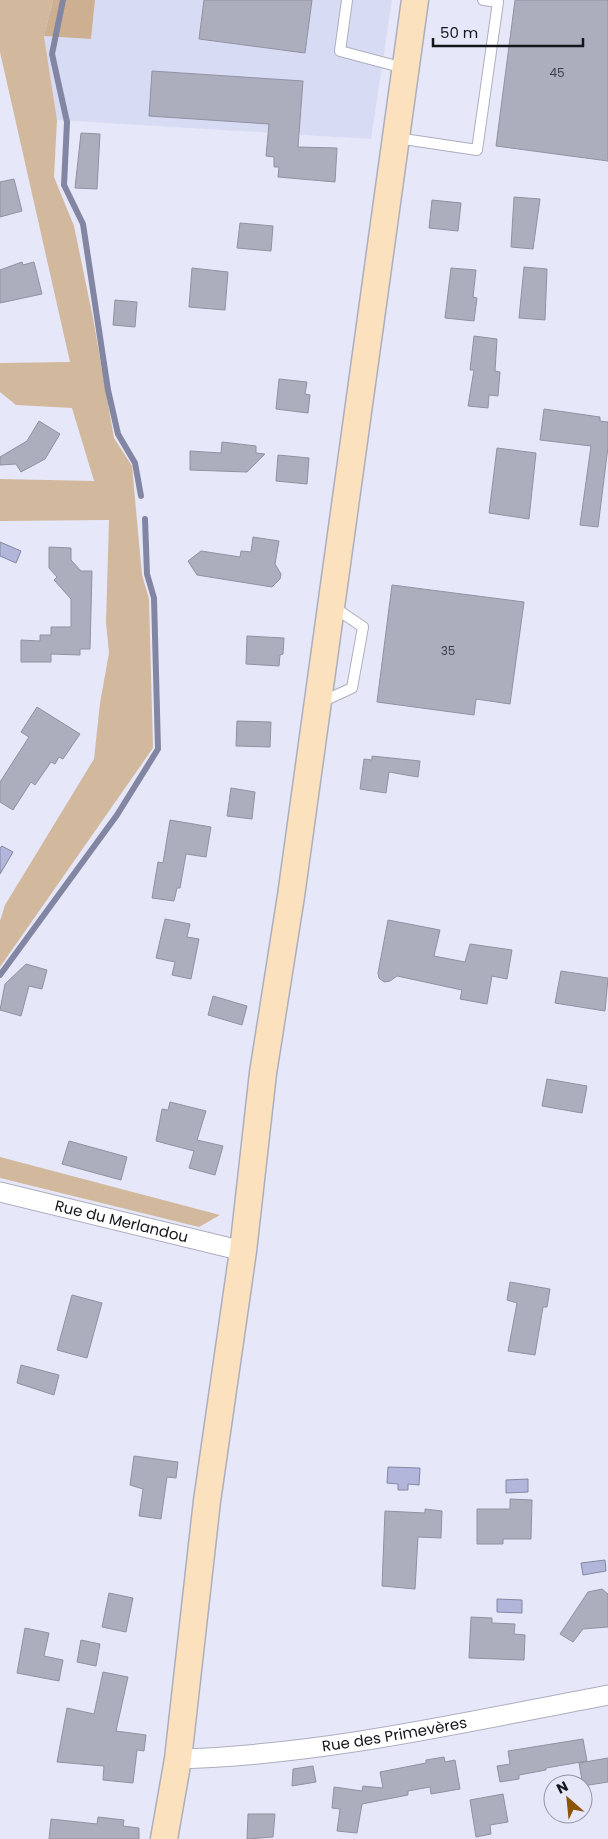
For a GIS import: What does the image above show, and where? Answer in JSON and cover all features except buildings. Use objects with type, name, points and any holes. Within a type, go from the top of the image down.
[{"type":"main road","points":[[164,1839],[178,1759],[207,1501],[243,1251],[263,1074],[291,896],[414,0]]},
{"type":"street","name":"Rue du Merlandou","points":[[0,1192],[243,1251]]},
{"type":"street","name":"Rue des Primevères","points":[[178,1759],[227,1758],[366,1741],[608,1695]]},
{"type":"lane","points":[[347,0],[340,51],[404,68]]},
{"type":"lane","points":[[396,137],[477,150],[498,2],[483,0]]},
{"type":"lane","points":[[316,704],[352,688],[363,627],[330,604]]},
{"type":"shaded area","points":[[0,0],[53,0],[44,36],[57,120],[54,177],[74,226],[93,318],[114,438],[132,466],[142,575],[149,599],[153,748],[0,967],[0,921],[5,905],[94,759],[100,703],[109,653],[106,622],[109,520],[0,521],[0,479],[94,481],[72,408],[16,405],[0,392],[0,363],[70,362],[0,52]]},
{"type":"shaded area","points":[[53,0],[95,0],[91,39],[44,36]]},
{"type":"shaded area","points":[[95,0],[392,0],[371,139],[57,120],[44,36],[91,39]]},
{"type":"shaded area","points":[[0,542],[21,551],[16,563],[0,556]]},
{"type":"shaded area","points":[[2,846],[13,852],[0,874],[0,848]]},
{"type":"shaded area","points":[[0,1157],[220,1215],[199,1227],[0,1178]]},
{"type":"shaded area","points":[[388,1467],[420,1468],[419,1485],[408,1484],[408,1490],[398,1490],[398,1484],[387,1483]]},
{"type":"shaded area","points":[[528,1479],[528,1492],[506,1493],[506,1480]]},
{"type":"shaded area","points":[[605,1560],[606,1571],[583,1575],[581,1563]]},
{"type":"shaded area","points":[[497,1599],[522,1600],[522,1613],[497,1612]]},
{"type":"waterway","points":[[63,0],[52,54],[67,122],[64,185],[83,224],[108,390],[118,434],[135,463],[141,496]]},
{"type":"waterway","points":[[0,975],[117,815],[158,749],[154,598],[147,574],[145,519]]}]
